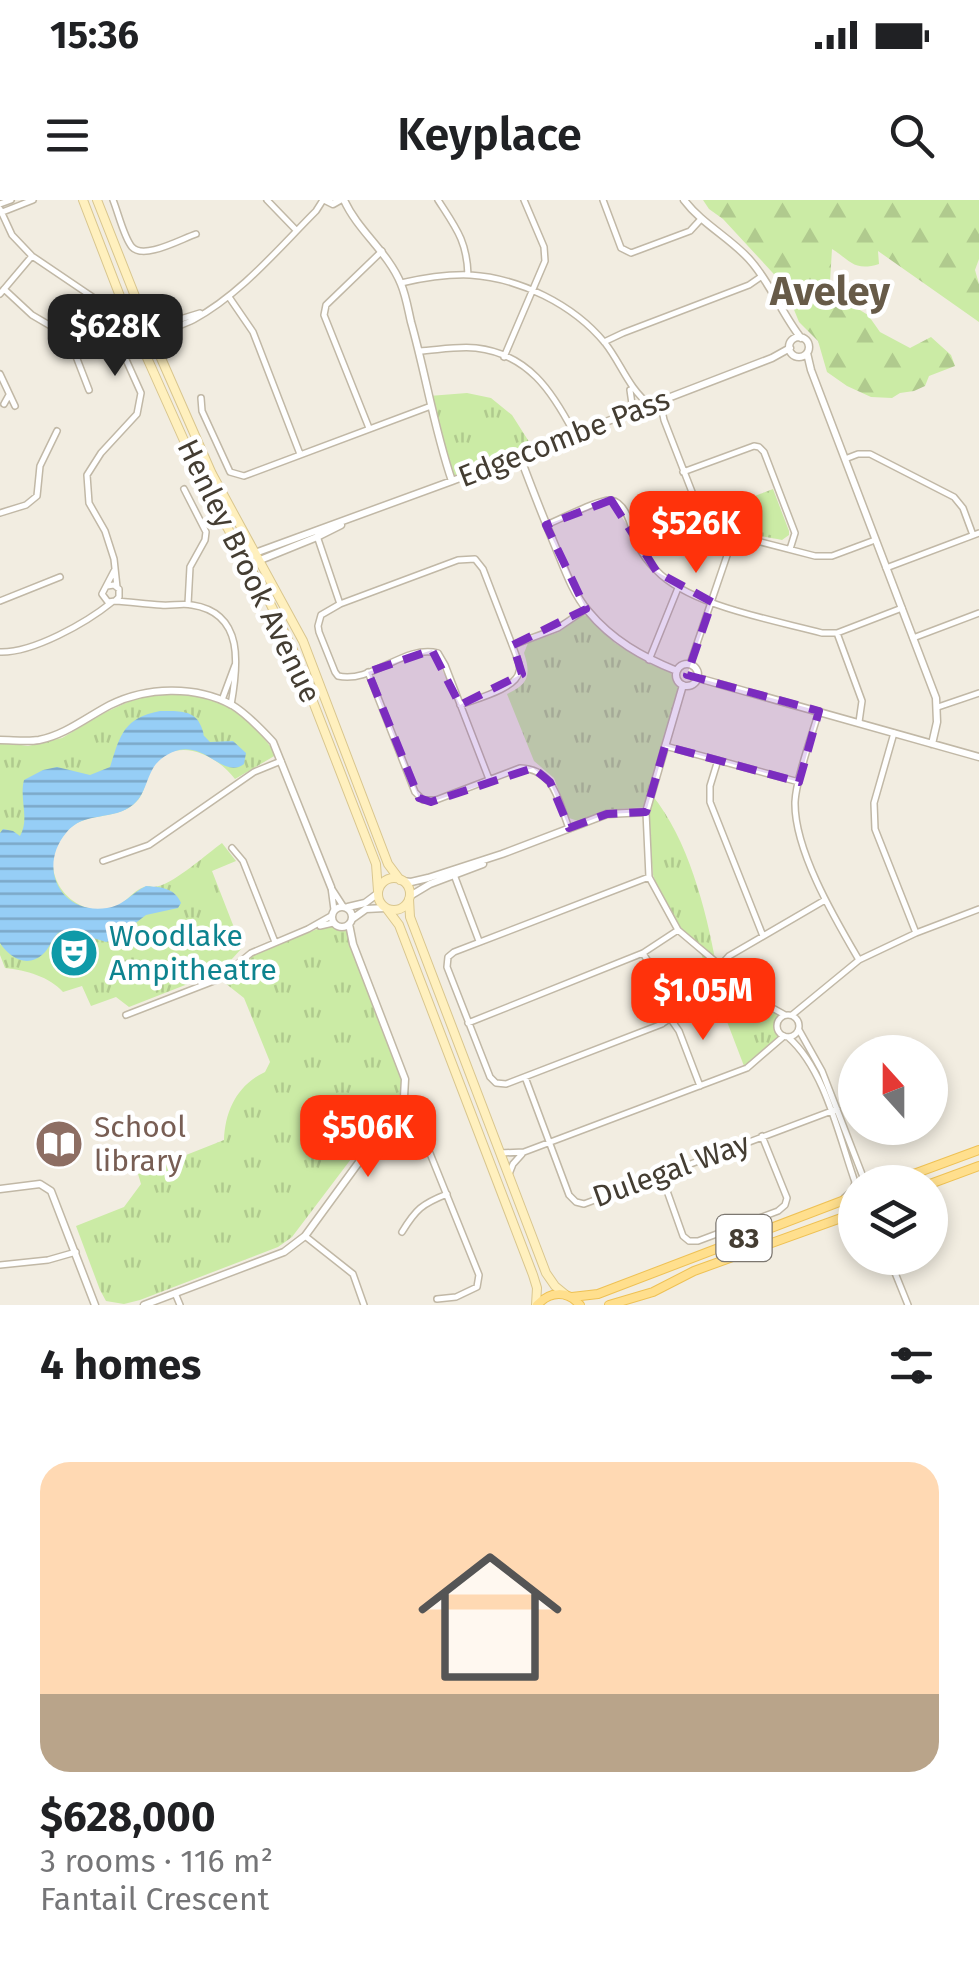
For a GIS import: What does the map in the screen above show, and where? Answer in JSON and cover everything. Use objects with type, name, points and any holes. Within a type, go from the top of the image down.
[{"type":"main road","name":"Henley Brook Avenue","points":[[83,200],[207,492],[278,618],[308,684],[376,864],[378,892]]},
{"type":"main road","name":"Henley Brook Avenue","points":[[97,200],[154,344],[221,492],[303,641],[388,864],[401,880]]},
{"type":"main road","points":[[537,1305],[537,1288],[529,1264],[399,924],[379,901],[378,892],[386,880],[401,880],[408,887],[410,917],[546,1273],[555,1286],[580,1305]]},
{"type":"main road","points":[[386,908],[402,908],[409,898]]},
{"type":"main road","points":[[938,1165],[979,1150]]},
{"type":"main road","points":[[948,1177],[979,1166]]},
{"type":"main road","name":"83","points":[[537,1305],[550,1295],[598,1294],[838,1202]]},
{"type":"main road","name":"83","points":[[609,1305],[653,1292],[687,1274],[838,1218]]},
{"type":"street","points":[[0,210],[11,200]]},
{"type":"street","points":[[0,210],[31,200]]},
{"type":"street","points":[[113,200],[131,246],[138,252],[196,234]]},
{"type":"street","points":[[267,200],[297,230]]},
{"type":"street","points":[[438,200],[467,252],[468,275]]},
{"type":"street","points":[[504,357],[545,261],[544,248],[524,200]]},
{"type":"street","points":[[603,200],[620,248],[631,253],[690,230],[701,219]]},
{"type":"street","points":[[684,200],[763,275],[788,321],[808,344],[796,351]]},
{"type":"street","points":[[154,344],[160,334],[229,297],[316,211],[333,201],[350,212],[382,251],[401,283],[452,481]]},
{"type":"street","points":[[0,210],[12,235],[32,256],[100,302],[141,393],[137,414],[101,453],[87,475],[88,503],[105,531],[114,559],[119,598],[32,648],[0,652]]},
{"type":"street","points":[[368,428],[324,316],[326,305],[382,251]]},
{"type":"street","points":[[32,256],[2,292],[61,332],[72,346],[89,390]]},
{"type":"street","points":[[604,342],[763,275]]},
{"type":"street","points":[[401,283],[432,276],[498,279],[532,290],[566,308],[604,342],[640,398],[654,403],[699,510],[715,526],[815,556],[832,556],[875,540]]},
{"type":"street","points":[[229,297],[253,332],[300,454]]},
{"type":"street","points":[[146,324],[160,325],[202,313]]},
{"type":"street","points":[[788,321],[796,351],[810,370],[938,707],[932,744]]},
{"type":"street","name":"Edgecombe Pass","points":[[246,561],[796,351],[802,338]]},
{"type":"street","points":[[419,351],[476,348],[533,372],[556,398],[574,433]]},
{"type":"street","points":[[0,374],[15,406]]},
{"type":"street","points":[[628,382],[633,411]]},
{"type":"street","points":[[4,404],[9,395]]},
{"type":"street","points":[[202,398],[202,411],[230,472],[244,476],[431,406]]},
{"type":"street","points":[[0,513],[26,505],[37,496],[40,466],[57,431]]},
{"type":"street","points":[[683,472],[760,447],[795,533],[790,549]]},
{"type":"street","points":[[519,454],[570,582],[586,609],[610,633],[649,660],[677,671]]},
{"type":"street","points":[[844,459],[870,454],[954,497],[976,534],[886,568]]},
{"type":"street","points":[[184,490],[206,532],[190,568],[188,604]]},
{"type":"street","points":[[546,525],[605,500],[616,501],[623,508],[646,559],[678,588],[712,602],[822,633],[837,633],[902,608]]},
{"type":"street","points":[[316,534],[340,604]]},
{"type":"street","points":[[690,664],[734,534]]},
{"type":"street","points":[[460,705],[509,686],[520,670],[483,569],[472,558],[340,604],[321,615],[318,626],[335,672],[345,678],[413,654],[432,650],[438,653],[490,779]]},
{"type":"street","points":[[94,615],[114,570]]},
{"type":"street","points":[[0,601],[60,577]]},
{"type":"street","points":[[106,586],[136,602]]},
{"type":"street","points":[[649,660],[678,588]]},
{"type":"street","points":[[102,597],[113,602],[188,604],[222,618],[236,648],[235,666],[221,702]]},
{"type":"street","points":[[513,645],[558,628],[586,609]]},
{"type":"street","points":[[913,638],[979,613]]},
{"type":"street","points":[[837,633],[862,701],[858,722]]},
{"type":"street","points":[[690,664],[698,671],[698,678],[693,684],[682,685],[676,678],[677,671],[690,664]]},
{"type":"street","points":[[231,705],[235,666]]},
{"type":"street","points":[[368,672],[419,798],[427,802],[436,800],[520,768],[533,768],[550,782],[569,828]]},
{"type":"street","points":[[698,678],[979,757]]},
{"type":"street","points":[[682,685],[646,812],[650,876],[678,930],[718,967],[767,1006],[788,1015],[799,1027],[822,1071],[850,1165]]},
{"type":"street","points":[[0,740],[38,740],[132,696],[170,690],[231,705],[256,724],[282,760],[331,886],[351,912],[348,923],[353,944],[405,1078],[404,1097],[398,1110],[305,1236],[284,1252],[144,1305]]},
{"type":"street","points":[[938,707],[979,693]]},
{"type":"street","points":[[819,711],[795,798],[797,827],[824,900],[859,960]]},
{"type":"street","points":[[894,733],[874,803],[875,829],[916,934]]},
{"type":"street","points":[[665,746],[799,782]]},
{"type":"street","points":[[103,861],[149,845],[254,772],[282,760]]},
{"type":"street","points":[[718,760],[710,802],[762,936]]},
{"type":"street","points":[[409,898],[453,873],[607,814],[646,812]]},
{"type":"street","points":[[232,848],[243,861],[275,942]]},
{"type":"street","points":[[401,880],[411,882],[453,873]]},
{"type":"street","points":[[453,873],[480,942]]},
{"type":"street","points":[[643,953],[669,999],[670,1018],[506,1084],[496,1083],[490,1077],[448,968],[448,956],[650,876]]},
{"type":"street","points":[[331,886],[333,916]]},
{"type":"street","points":[[126,1015],[219,979],[251,953],[308,929],[345,907],[365,903],[378,892]]},
{"type":"street","points":[[718,967],[728,956],[824,900]]},
{"type":"street","points":[[348,923],[366,909],[386,908]]},
{"type":"street","points":[[500,1153],[524,1152],[748,1068],[782,1032],[780,1018],[807,1003],[859,960],[979,909]]},
{"type":"street","points":[[333,916],[348,923]]},
{"type":"street","points":[[468,1023],[643,953],[678,930]]},
{"type":"street","points":[[782,1032],[794,1035],[807,1003]]},
{"type":"street","points":[[767,1006],[782,1032],[801,1048],[816,1074],[858,1165]]},
{"type":"street","points":[[670,1018],[700,1086]]},
{"type":"street","name":"Dulegal Way","points":[[525,1076],[569,1195],[584,1204],[834,1110]]},
{"type":"street","points":[[398,1110],[421,1131],[479,1274],[477,1287],[437,1299]]},
{"type":"street","points":[[661,1174],[683,1236],[698,1242],[785,1205],[787,1198],[762,1136]]},
{"type":"street","points":[[509,1176],[524,1152]]},
{"type":"street","points":[[0,1188],[40,1184],[51,1191],[95,1305]]},
{"type":"street","points":[[402,1232],[416,1210],[447,1194]]},
{"type":"street","points":[[305,1236],[353,1274],[364,1305]]},
{"type":"street","points":[[0,1265],[48,1260],[76,1252]]},
{"type":"street","points":[[896,1275],[908,1305]]},
{"type":"street","points":[[175,1293],[180,1305]]},
{"type":"highlighted area","points":[[611,500],[657,572],[712,602],[687,675],[819,711],[799,782],[665,746],[646,812],[607,814],[569,828],[550,782],[533,768],[431,802],[419,798],[368,672],[432,650],[460,705],[522,674],[513,645],[586,609],[546,525]]},
{"type":"green space","points":[[703,200],[979,200],[979,259],[975,270],[979,322],[878,251],[879,264],[864,267],[832,249],[830,282],[850,304],[868,315],[880,332],[910,348],[931,337],[951,355],[955,366],[929,376],[925,386],[892,398],[871,397],[847,386],[827,372],[818,341],[799,322],[784,285]]},
{"type":"green space","points":[[467,393],[491,398],[512,415],[533,448],[451,479],[429,396]]},
{"type":"green space","points":[[773,489],[789,531],[782,540],[734,528],[709,513]]},
{"type":"green space","points":[[583,615],[589,616],[615,643],[670,672],[679,685],[646,807],[606,810],[578,821],[569,818],[554,778],[534,761],[507,694],[526,678],[524,653],[528,643],[559,632]]},
{"type":"green space","points":[[168,693],[203,698],[229,708],[263,737],[276,755],[235,779],[217,762],[195,751],[172,752],[152,768],[136,802],[119,812],[83,820],[67,831],[54,854],[54,872],[60,888],[74,901],[91,909],[110,909],[140,888],[159,886],[173,879],[222,843],[236,861],[212,871],[242,948],[221,971],[129,1007],[116,997],[91,1006],[82,986],[63,992],[37,975],[5,968],[0,955],[0,742],[28,746],[62,738],[137,698]]},
{"type":"green space","points":[[652,795],[685,853],[701,898],[716,964],[763,999],[780,1018],[781,1033],[763,1054],[744,1066],[700,951],[679,931],[666,911],[653,875],[648,812]]},
{"type":"green space","points":[[337,924],[345,928],[402,1075],[401,1093],[292,1237],[278,1247],[140,1300],[124,1304],[106,1301],[76,1226],[124,1207],[141,1184],[138,1174],[224,1140],[234,1100],[247,1084],[265,1072],[270,1062],[244,998],[225,983],[254,954]]},
{"type":"water","points":[[160,711],[194,716],[210,742],[233,741],[246,753],[244,764],[227,766],[187,749],[161,759],[134,804],[117,813],[81,821],[66,833],[54,860],[54,874],[66,897],[91,908],[118,905],[146,886],[171,891],[181,903],[178,908],[146,915],[106,942],[68,930],[58,933],[45,952],[31,961],[13,957],[0,943],[0,833],[3,829],[20,836],[24,823],[24,780],[57,767],[90,775],[110,767],[125,730],[138,718]]},
{"type":"place","name":"Woodlake Ampitheatre","points":[[74,953]]},
{"type":"place","name":"School library","points":[[59,1144]]},
{"type":"district","name":"Aveley","points":[[830,292]]}]
